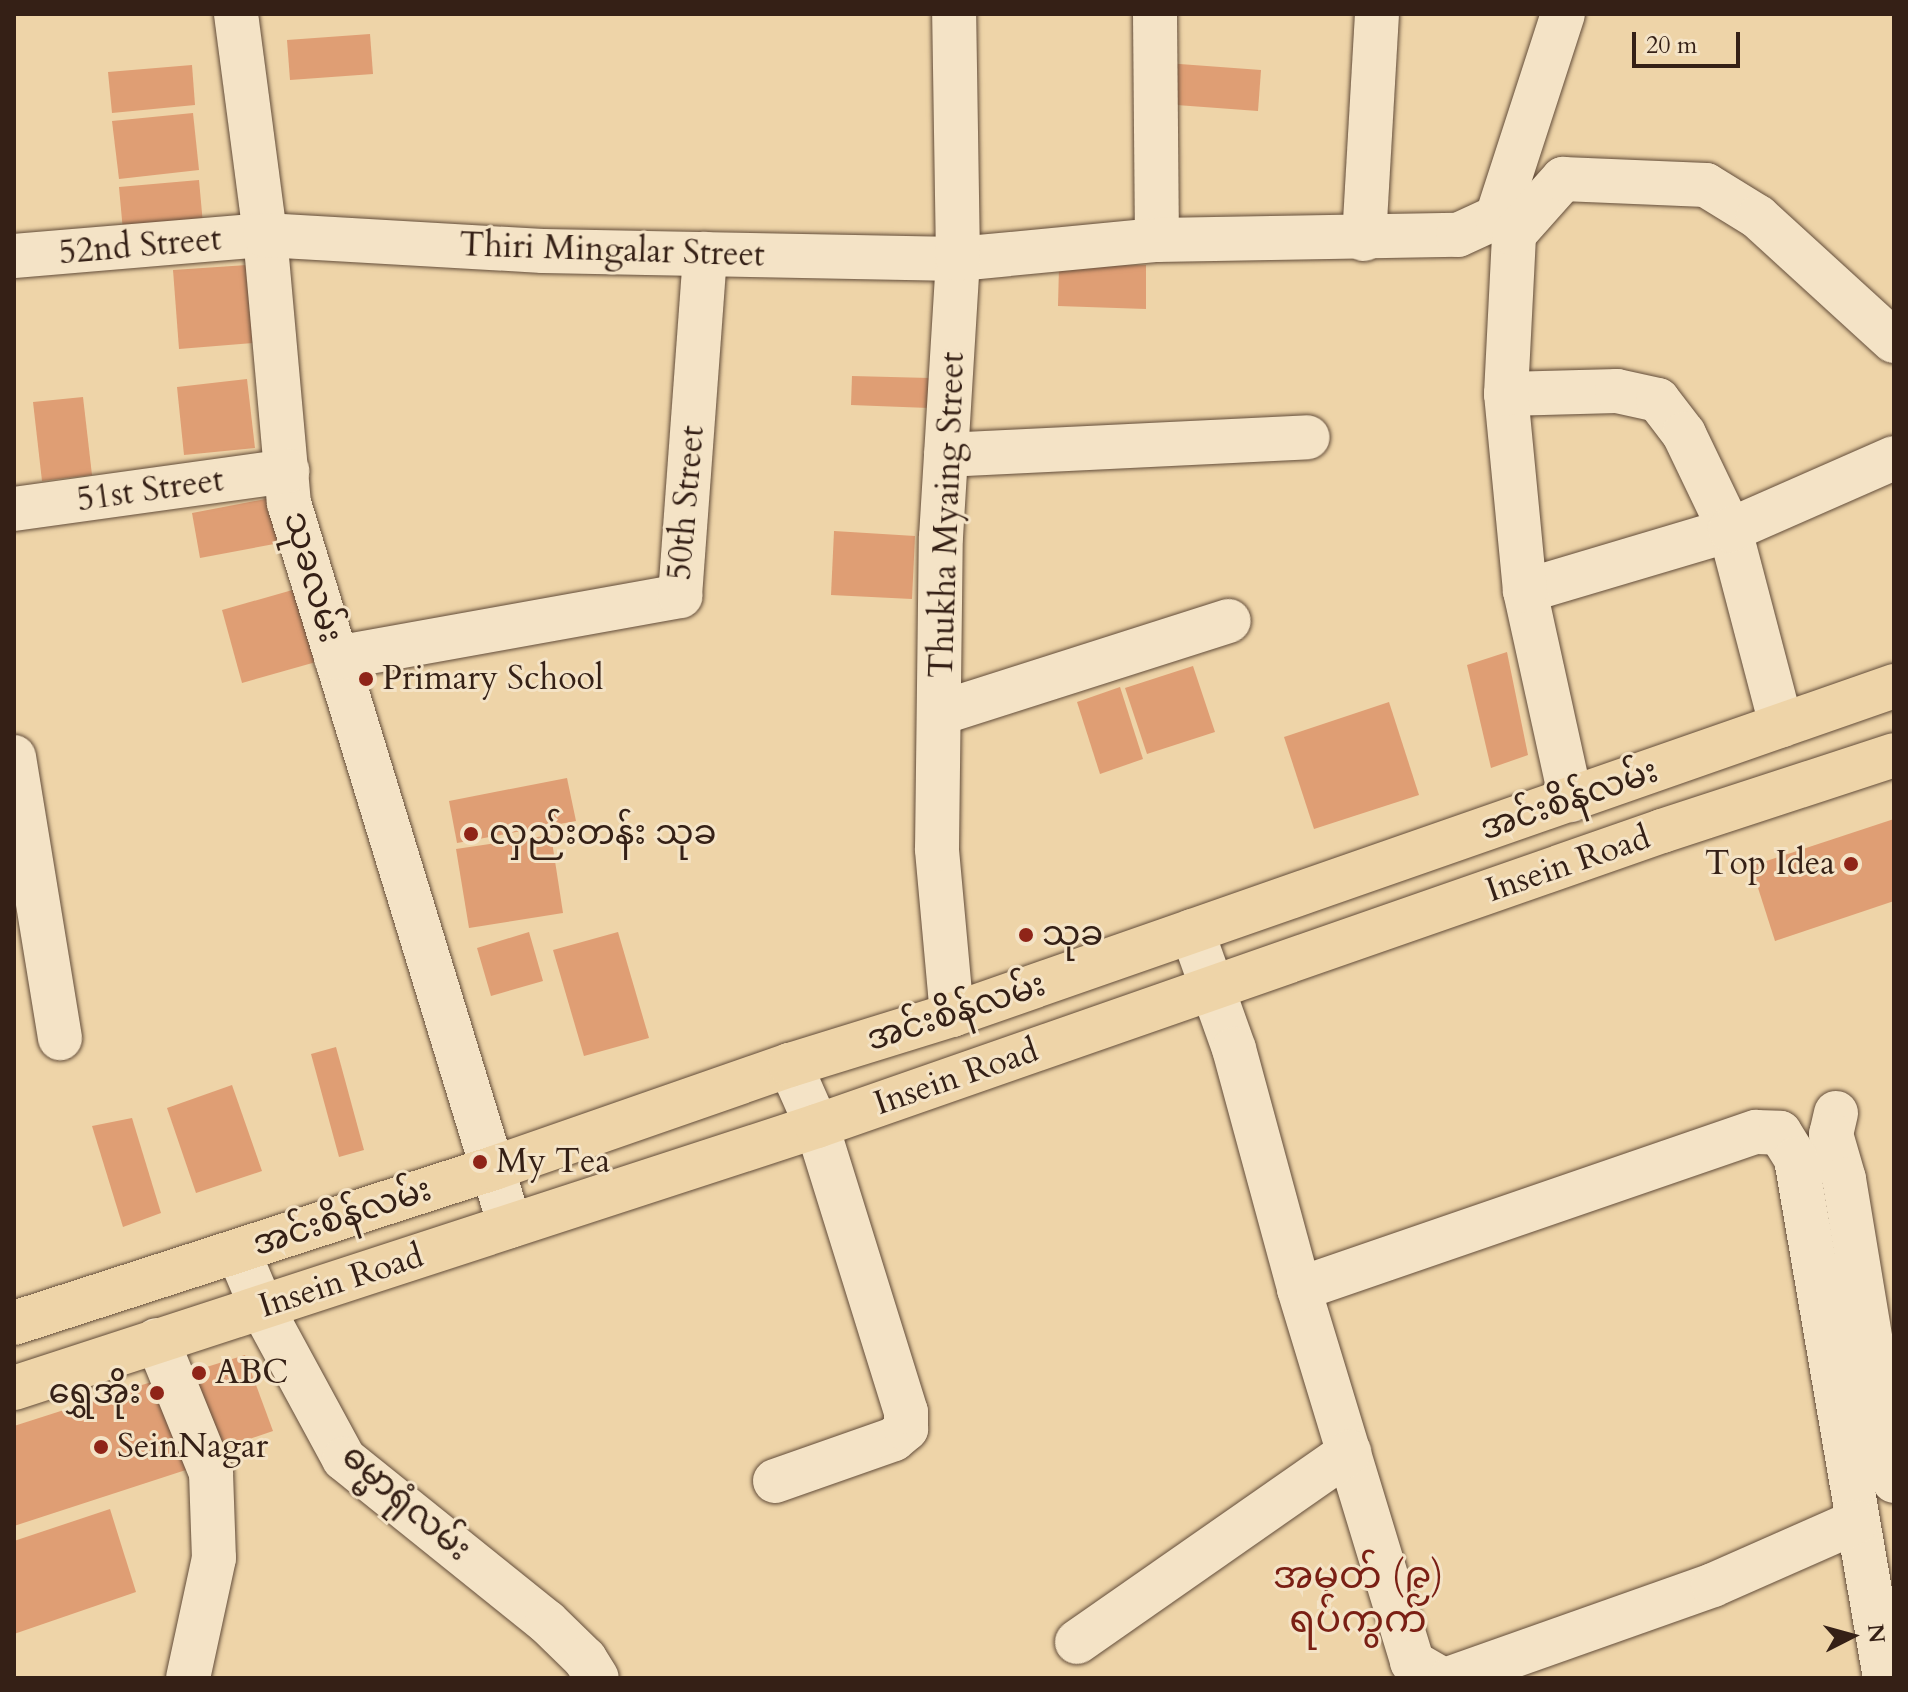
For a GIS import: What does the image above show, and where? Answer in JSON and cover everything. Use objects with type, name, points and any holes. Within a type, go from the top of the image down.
[{"type":"main road","name":"အင်းစိန်လမ်း","points":[[14,1323],[494,1168],[790,1065],[952,1015],[1894,686]]},
{"type":"main road","name":"Insein Road","points":[[14,1388],[817,1126],[1662,831],[1894,755]]},
{"type":"street","name":"သုခလမ်း","points":[[236,14],[265,235],[289,503],[510,1226]]},
{"type":"street","name":"Thukha Myaing Street","points":[[952,1015],[937,849],[941,537],[958,259],[954,14]]},
{"type":"street","points":[[1155,14],[1157,240]]},
{"type":"street","points":[[1364,239],[1377,14]]},
{"type":"street","name":"Thiri Mingalar Street","points":[[265,235],[543,251],[958,259],[1157,240],[1364,239],[1458,235],[1497,217],[1557,14]]},
{"type":"street","points":[[1571,800],[1525,591],[1506,394],[1514,234],[1563,179],[1706,185],[1758,217],[1894,341]]},
{"type":"street","name":"52nd Street","points":[[14,256],[265,235]]},
{"type":"street","name":"50th Street","points":[[336,658],[680,596],[705,254]]},
{"type":"street","points":[[1506,394],[1617,391],[1658,400],[1684,434],[1730,530],[1781,725]]},
{"type":"street","points":[[946,455],[1308,437]]},
{"type":"street","points":[[1525,591],[1730,530],[1894,458]]},
{"type":"street","name":"51st Street","points":[[14,509],[287,471]]},
{"type":"street","points":[[940,713],[1229,621]]},
{"type":"street","points":[[16,784],[60,1038]]},
{"type":"street","points":[[1192,931],[1213,987],[1299,1289],[1412,1662],[1440,1678]]},
{"type":"street","points":[[775,1481],[894,1439],[906,1429],[906,1412],[817,1126],[790,1065]]},
{"type":"street","points":[[1836,1113],[1831,1134],[1844,1179],[1894,1481]]},
{"type":"street","points":[[1299,1289],[1756,1132],[1780,1133],[1796,1159],[1885,1678]]},
{"type":"street","name":"ဓမ္မာရုံလမ်း","points":[[238,1251],[261,1306],[344,1459],[547,1622],[585,1659],[597,1678]]},
{"type":"street","points":[[157,1340],[211,1473],[214,1558],[188,1678]]},
{"type":"street","points":[[1077,1642],[1349,1452]]},
{"type":"street","points":[[1451,1678],[1713,1585],[1856,1522]]},
{"type":"building","points":[[370,34],[373,74],[290,80],[287,40]]},
{"type":"building","points":[[1166,63],[1261,70],[1258,111],[1163,104]]},
{"type":"building","points":[[192,65],[195,105],[112,113],[108,72]]},
{"type":"building","points":[[193,113],[199,170],[119,179],[112,121]]},
{"type":"building","points":[[199,180],[203,224],[123,231],[119,187]]},
{"type":"building","points":[[247,265],[253,343],[179,349],[173,270]]},
{"type":"building","points":[[1146,265],[1146,309],[1058,306],[1059,266]]},
{"type":"building","points":[[852,376],[930,378],[929,408],[851,405]]},
{"type":"building","points":[[247,379],[255,448],[184,455],[177,387]]},
{"type":"building","points":[[83,397],[92,475],[42,481],[33,402]]},
{"type":"building","points":[[276,497],[285,542],[200,558],[192,513]]},
{"type":"building","points":[[834,531],[915,536],[912,599],[831,595]]},
{"type":"building","points":[[303,587],[323,660],[242,683],[222,610]]},
{"type":"building","points":[[1507,652],[1528,755],[1491,768],[1467,665]]},
{"type":"building","points":[[1193,666],[1215,732],[1147,754],[1125,688]]},
{"type":"building","points":[[1120,687],[1143,759],[1100,774],[1077,702]]},
{"type":"building","points":[[1389,702],[1419,795],[1314,829],[1284,737]]},
{"type":"building","points":[[567,778],[576,821],[457,843],[449,801]]},
{"type":"building","points":[[1894,819],[1894,901],[1775,941],[1751,866]]},
{"type":"building","points":[[551,835],[563,913],[469,928],[456,849]]},
{"type":"building","points":[[529,932],[543,981],[491,996],[477,948]]},
{"type":"building","points":[[618,932],[649,1038],[584,1056],[553,950]]},
{"type":"building","points":[[336,1047],[364,1150],[339,1157],[311,1054]]},
{"type":"building","points":[[232,1085],[262,1171],[196,1193],[167,1108]]},
{"type":"building","points":[[132,1118],[161,1213],[123,1227],[92,1126]]},
{"type":"building","points":[[245,1355],[273,1431],[211,1452],[181,1375]]},
{"type":"building","name":"SeinNagar","points":[[167,1377],[195,1467],[14,1526],[14,1426]]},
{"type":"building","name":"SeinNagar","points":[[110,1509],[136,1592],[14,1634],[14,1541]]},
{"type":"place","name":"Primary School","points":[[366,679]]},
{"type":"place","name":"လှည်းတန်း သုခ","points":[[471,834]]},
{"type":"place","name":"Top Idea","points":[[1851,864]]},
{"type":"place","name":"သုခ","points":[[1026,935]]},
{"type":"place","name":"My Tea","points":[[480,1162]]},
{"type":"place","name":"ABC","points":[[199,1373]]},
{"type":"place","name":"ရွှေအိုး","points":[[157,1393]]},
{"type":"place","name":"SeinNagar","points":[[101,1447]]},
{"type":"district","name":"အမှတ် (၉) ရပ်ကွက်","points":[[1358,1599]]}]
